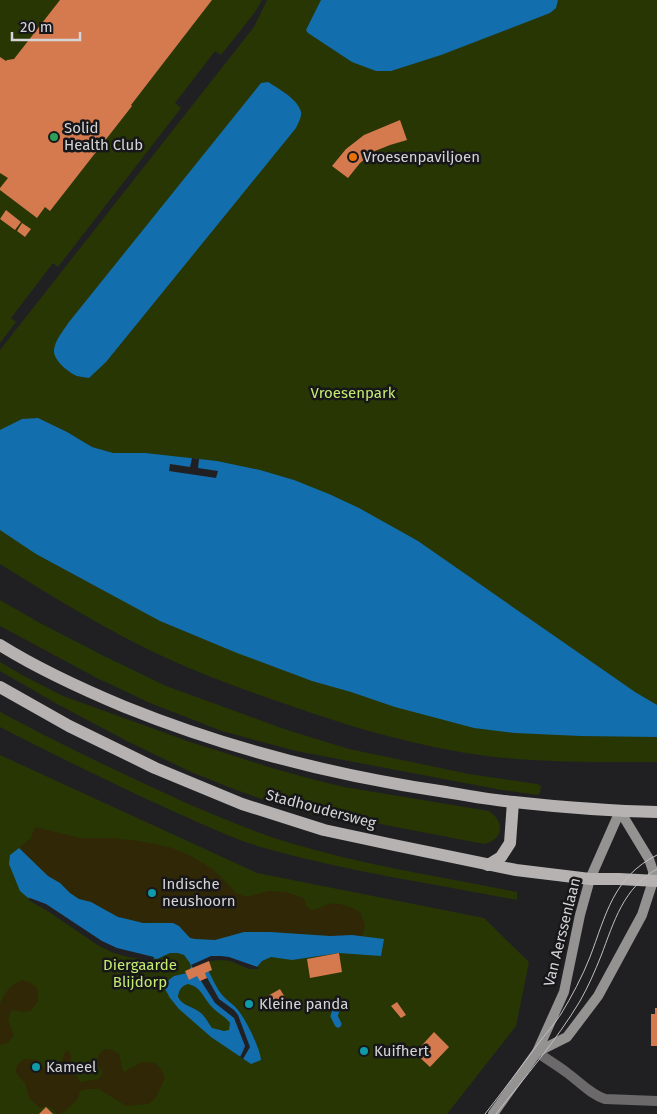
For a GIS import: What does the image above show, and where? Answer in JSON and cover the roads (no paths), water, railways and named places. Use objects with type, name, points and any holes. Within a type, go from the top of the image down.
[{"type":"main road","points":[[0,645],[26,661],[145,715],[254,752],[311,767],[403,786],[512,802],[620,811],[657,812]]},
{"type":"main road","name":"Stadhoudersweg","points":[[0,687],[69,726],[146,764],[242,804],[324,830],[516,870],[590,879],[655,881]]},
{"type":"main road","points":[[488,865],[501,856],[510,843],[512,802]]},
{"type":"street","name":"Van Aerssenlaan","points":[[493,1114],[537,1052],[564,992],[580,915],[590,879],[620,811]]},
{"type":"street","points":[[620,811],[648,859],[655,881]]},
{"type":"street","name":"Van Aerssenlaan","points":[[537,1052],[567,1037],[598,996],[642,914],[655,881]]},
{"type":"street","points":[[537,1052],[599,1097],[606,1099],[657,1100]]},
{"type":"water","points":[[321,0],[558,0],[556,8],[550,13],[441,55],[391,71],[376,71],[352,62],[308,33],[306,30]]},
{"type":"water","points":[[268,82],[287,95],[299,107],[301,116],[296,128],[106,362],[89,378],[77,376],[69,372],[58,362],[54,354],[56,343],[62,332],[261,83]]},
{"type":"water","points":[[38,418],[92,447],[113,453],[145,453],[217,461],[260,470],[294,480],[359,508],[418,541],[635,692],[657,705],[657,737],[515,733],[474,728],[395,707],[312,681],[160,621],[36,554],[0,530],[0,430],[22,419]]},
{"type":"water","points":[[19,848],[48,876],[60,883],[70,893],[118,917],[143,923],[173,923],[179,926],[190,938],[215,940],[244,932],[330,936],[352,935],[384,939],[381,956],[339,953],[292,960],[271,957],[262,961],[257,967],[230,959],[211,958],[206,967],[221,994],[241,1015],[258,1049],[261,1060],[251,1064],[211,1037],[179,1009],[170,998],[164,987],[165,983],[174,976],[187,973],[191,967],[184,955],[170,953],[157,959],[129,955],[114,950],[20,891],[9,864],[10,855]],"holes":[[[188,984],[192,985],[230,1023],[229,1030],[224,1031],[212,1028],[202,1014],[180,1000],[178,997],[181,989]]]},
{"type":"waterway","points":[[338,1024],[334,1016],[340,1005]]},
{"type":"tram line","points":[[485,1114],[565,1007],[584,972],[613,898],[630,874],[657,855]]},
{"type":"tram line","points":[[496,1114],[551,1045],[571,1016],[589,985],[615,919],[628,896],[645,877],[657,869]]},
{"type":"place","name":"Solid Health Club","points":[[54,137]]},
{"type":"place","name":"Vroesenpaviljoen","points":[[353,157]]},
{"type":"place","name":"Indische neushoorn","points":[[152,893]]},
{"type":"place","name":"Kleine panda","points":[[249,1004]]},
{"type":"place","name":"Kuifhert","points":[[364,1051]]},
{"type":"place","name":"Kameel","points":[[36,1067]]},
{"type":"park label","name":"Vroesenpark","points":[[353,393]]},
{"type":"park label","name":"Diergaarde Blijdorp","points":[[140,974]]}]
